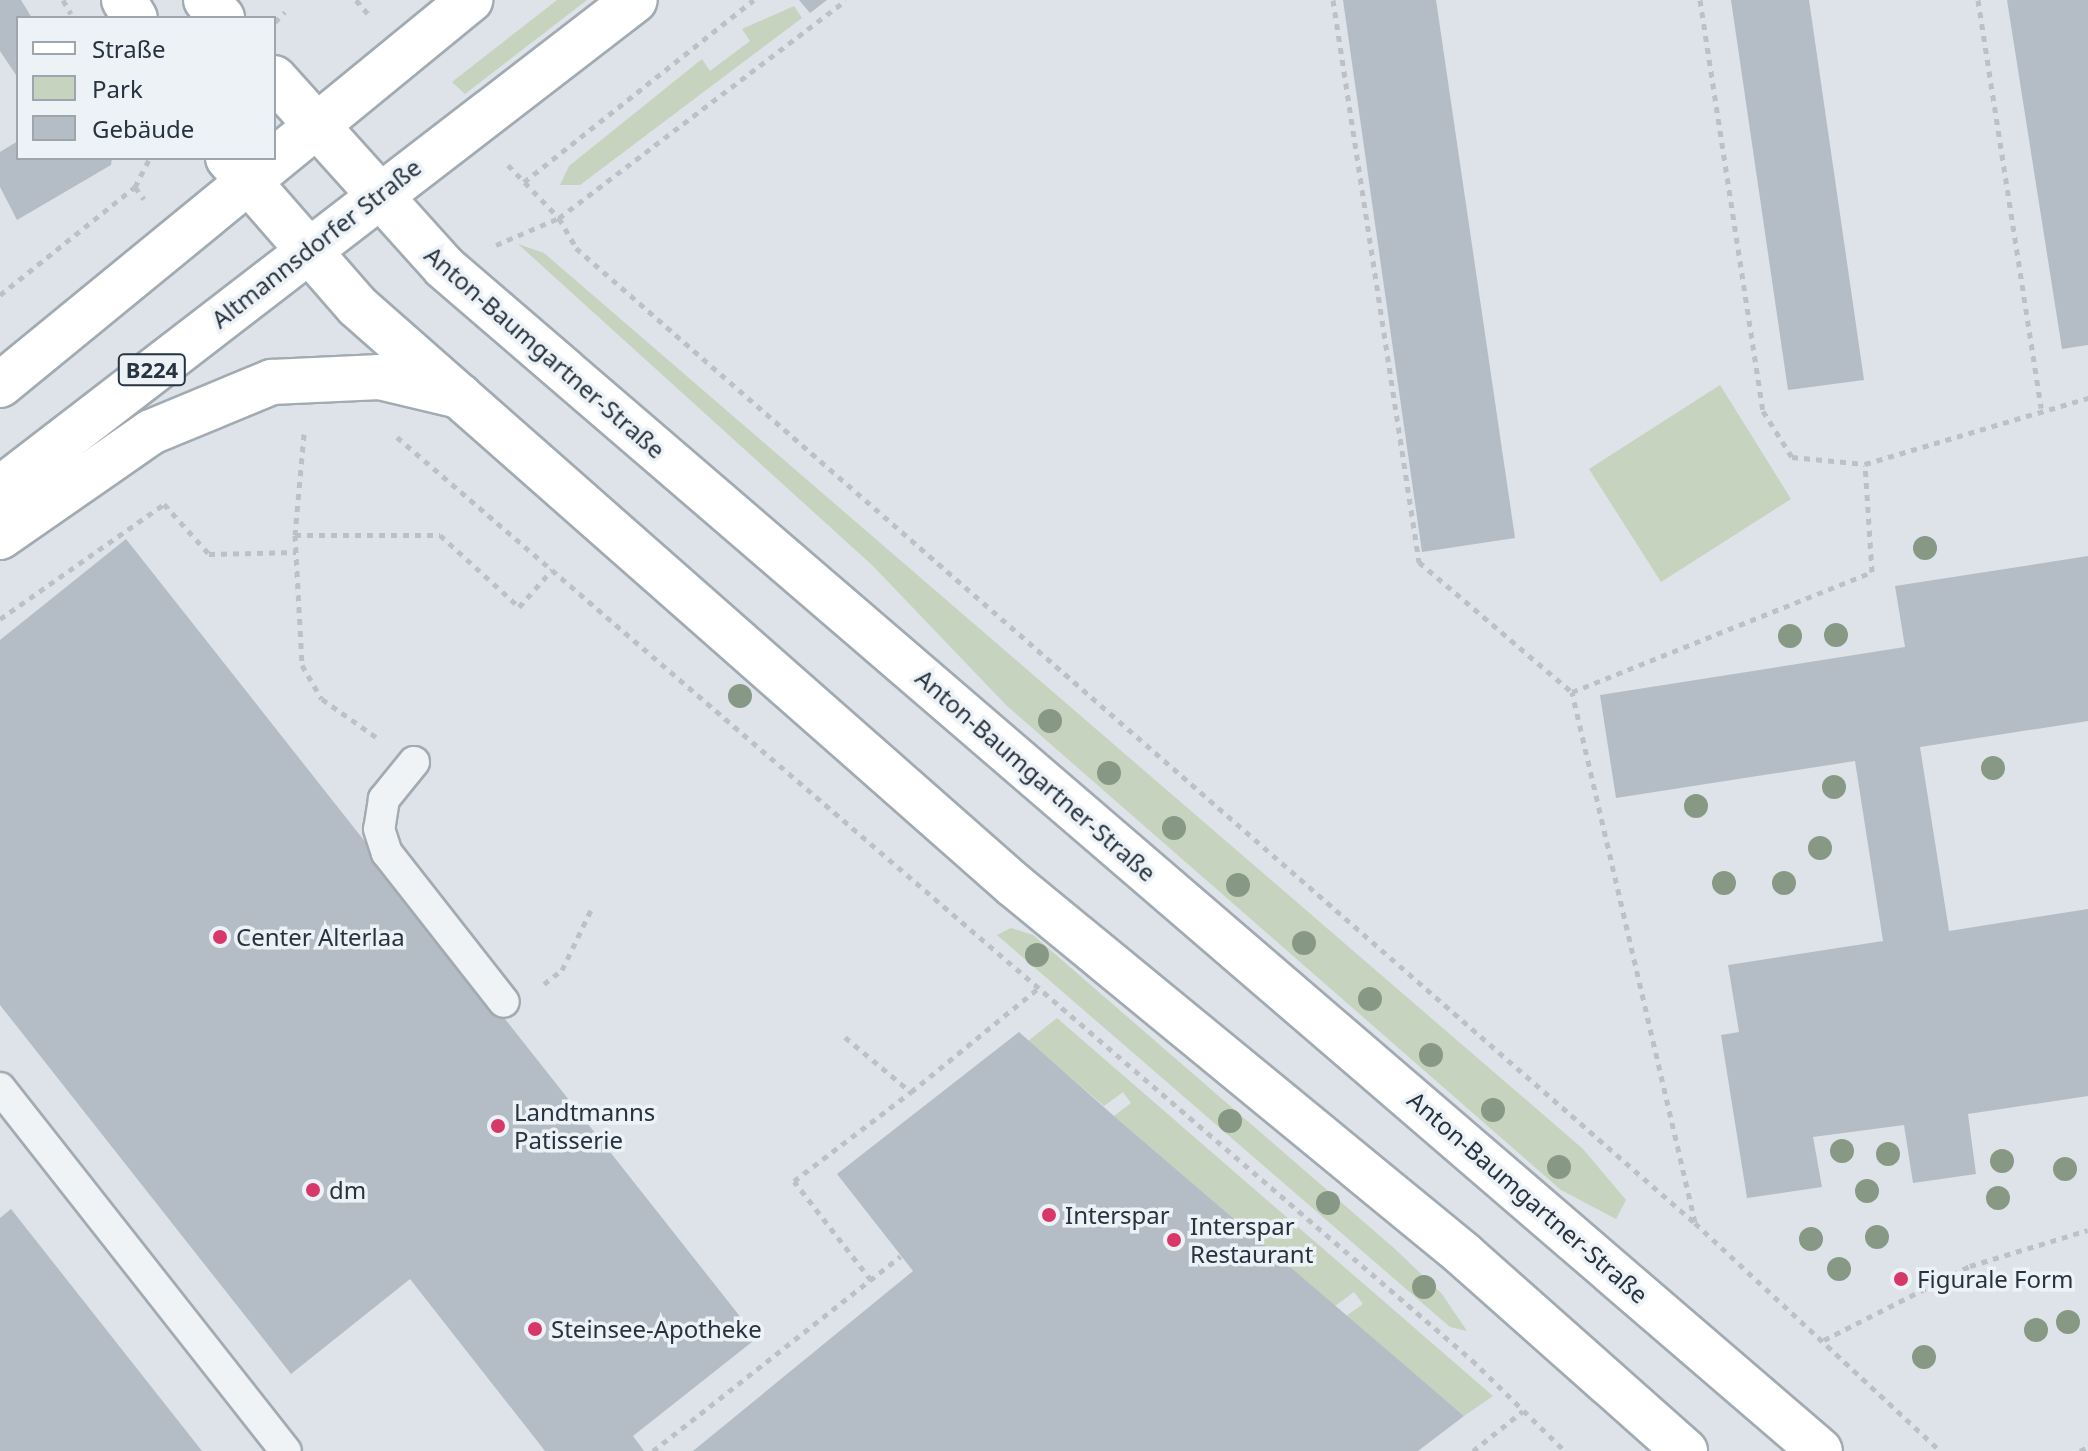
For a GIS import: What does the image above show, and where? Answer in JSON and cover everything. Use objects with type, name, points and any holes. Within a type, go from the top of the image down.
[{"type":"main road","points":[[206,0],[220,16]]},
{"type":"main road","points":[[276,151],[316,128],[470,0]]},
{"type":"main road","name":"Altmannsdorfer Straße","points":[[0,489],[375,197],[635,0]]},
{"type":"main road","name":"Anton-Baumgartner-Straße","points":[[276,80],[375,197],[471,291],[1820,1451]]},
{"type":"main road","points":[[0,385],[238,172],[259,160]]},
{"type":"main road","points":[[238,172],[305,253],[460,396],[1014,885],[1463,1254],[1685,1451]]},
{"type":"main road","points":[[0,537],[151,432],[272,382],[380,377],[460,396]]},
{"type":"lane","points":[[414,762],[384,799],[379,829],[387,853],[504,1002]]},
{"type":"lane","points":[[0,1088],[286,1451]]},
{"type":"path","points":[[524,182],[754,0]]},
{"type":"path","points":[[846,0],[559,218],[576,248],[1695,1223],[1940,1451]]},
{"type":"path","points":[[1333,0],[1419,562],[1572,692],[1695,1223]]},
{"type":"path","points":[[1700,0],[1763,411],[1792,457],[1865,464],[2041,408],[2088,398]]},
{"type":"path","points":[[1978,0],[2041,408]]},
{"type":"path","points":[[276,21],[285,12]]},
{"type":"path","points":[[0,295],[135,187],[149,160]]},
{"type":"path","points":[[300,426],[313,423],[300,438],[295,535],[302,665],[322,699],[414,762]]},
{"type":"path","points":[[390,431],[1041,986],[1565,1451]]},
{"type":"path","points":[[1572,692],[1872,572],[1865,464]]},
{"type":"path","points":[[0,619],[164,504],[209,554],[296,552]]},
{"type":"path","points":[[295,535],[440,535],[519,607],[552,570]]},
{"type":"path","points":[[538,989],[562,970],[591,910]]},
{"type":"path","points":[[871,1280],[794,1181],[911,1092],[1041,986]]},
{"type":"path","points":[[845,1037],[911,1092]]},
{"type":"path","points":[[1824,1340],[1970,1266],[2088,1230]]},
{"type":"path","points":[[653,1451],[901,1256]]},
{"type":"path","points":[[1473,1451],[1523,1411]]},
{"type":"path","points":[[2080,1451],[2088,1447]]},
{"type":"green space","points":[[557,0],[587,0],[465,94],[452,82]]},
{"type":"green space","points":[[794,6],[802,18],[580,185],[560,185],[569,166],[702,59],[710,71],[750,41],[742,29]]},
{"type":"green space","points":[[518,244],[544,253],[1583,1149],[1626,1200],[1616,1219],[1561,1190],[1007,706],[872,565]]},
{"type":"green space","points":[[1720,385],[1791,499],[1661,582],[1589,469]]},
{"type":"green space","points":[[1011,928],[1033,935],[1395,1249],[1442,1294],[1467,1331],[1450,1327],[997,935]]},
{"type":"green space","points":[[1057,1018],[1493,1396],[1464,1416],[1346,1316],[1363,1304],[1354,1292],[1335,1306],[1114,1116],[1131,1103],[1123,1092],[1104,1106],[1028,1041]]},
{"type":"building","points":[[0,0],[21,0],[31,16],[16,16],[16,75],[0,51]]},
{"type":"building","points":[[799,0],[827,0],[810,13]]},
{"type":"building","points":[[1343,0],[1436,0],[1515,538],[1422,552]]},
{"type":"building","points":[[1731,0],[1809,0],[1864,380],[1788,390]]},
{"type":"building","points":[[2007,0],[2088,0],[2088,345],[2062,349]]},
{"type":"building","points":[[16,142],[16,160],[112,160],[111,165],[17,220],[0,187],[0,152]]},
{"type":"building","name":"Center Alterlaa","points":[[126,539],[757,1338],[633,1436],[644,1451],[545,1451],[410,1279],[291,1374],[0,1005],[0,640]]},
{"type":"building","points":[[2088,556],[2088,721],[1920,747],[1949,931],[2088,909],[2088,1096],[1968,1114],[1976,1174],[1913,1183],[1904,1125],[1813,1137],[1822,1187],[1747,1198],[1721,1035],[1739,1032],[1728,965],[1883,941],[1855,761],[1616,798],[1600,695],[1905,647],[1895,586]]},
{"type":"building","name":"Interspar","points":[[1019,1032],[1464,1416],[1418,1451],[693,1451],[913,1271],[837,1174]]},
{"type":"building","points":[[11,1209],[202,1451],[0,1451],[0,1218]]},
{"type":"place","name":"Center Alterlaa","points":[[220,937]]},
{"type":"place","name":"Landtmanns Patisserie","points":[[498,1126]]},
{"type":"place","name":"dm","points":[[313,1190]]},
{"type":"place","name":"Interspar","points":[[1049,1215]]},
{"type":"place","name":"Interspar Restaurant","points":[[1174,1240]]},
{"type":"place","name":"Figurale Form","points":[[1901,1279]]},
{"type":"place","name":"Steinsee-Apotheke","points":[[535,1329]]}]
